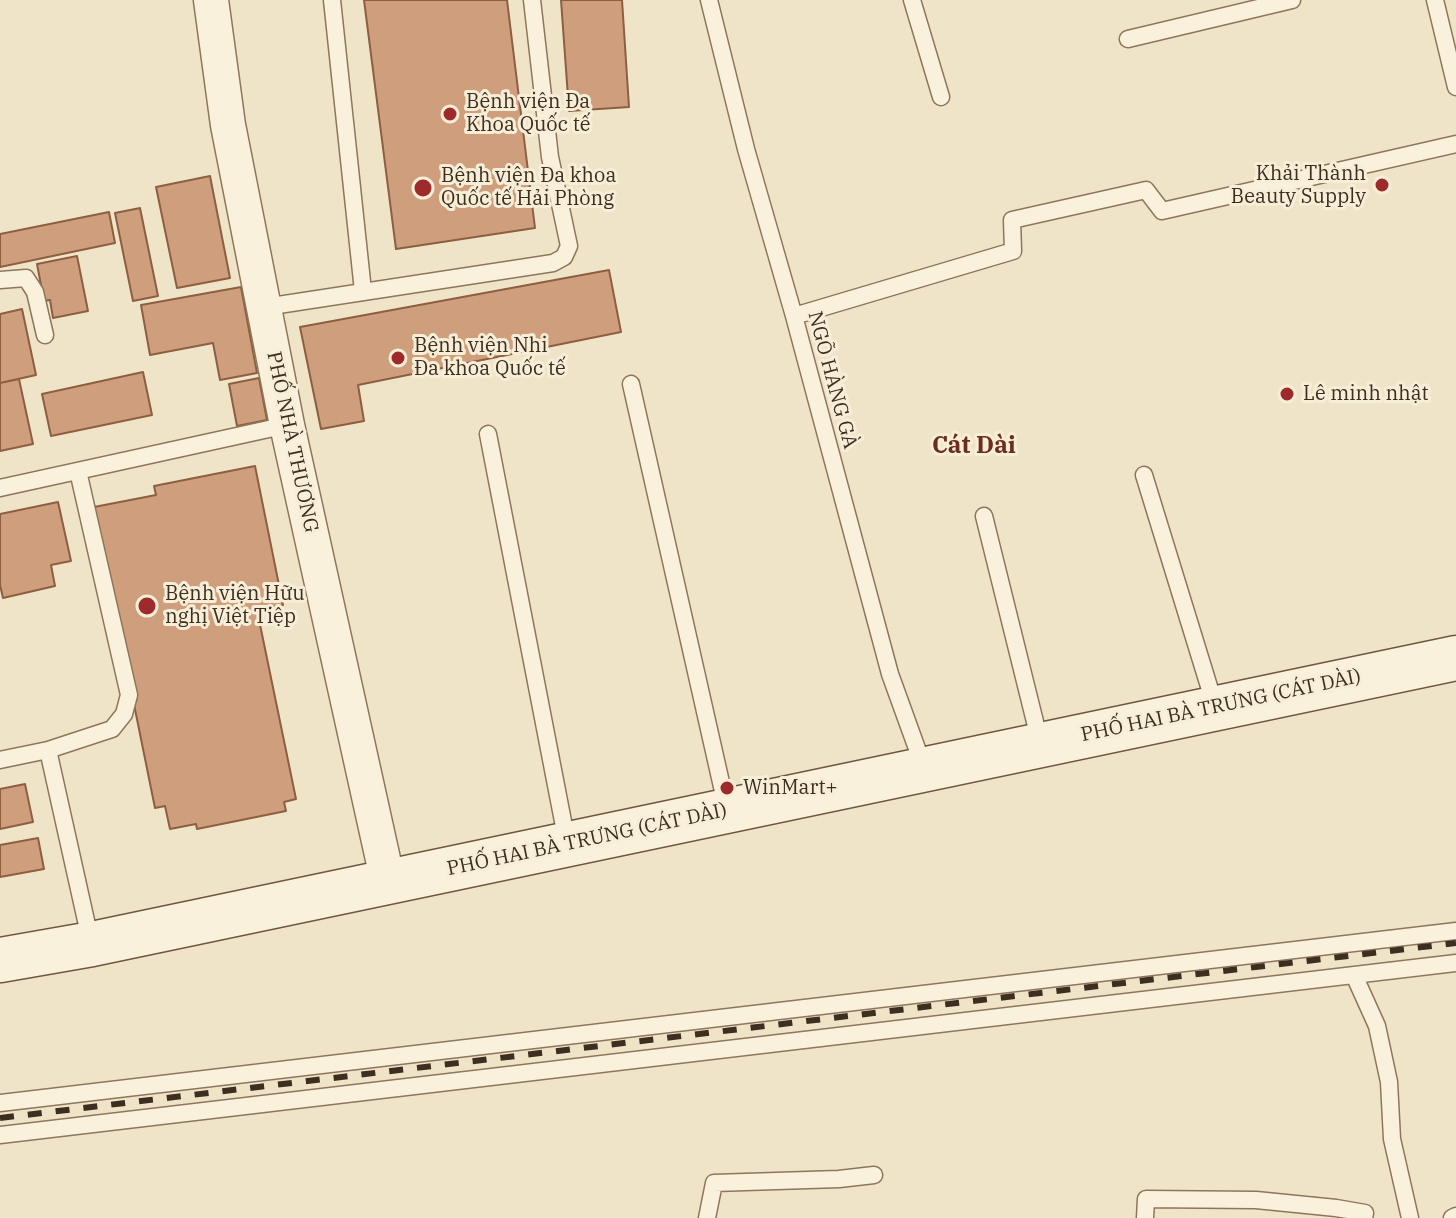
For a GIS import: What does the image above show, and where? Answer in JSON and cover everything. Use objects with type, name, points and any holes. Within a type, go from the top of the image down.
[{"type":"main road","name":"PHỐ HAI BÀ TRƯNG (CÁT DÀI)","points":[[0,960],[92,944],[1456,658]]},
{"type":"street","name":"PHỐ NHÀ THƯƠNG","points":[[211,0],[228,125],[287,425],[388,882]]},
{"type":"lane","points":[[332,0],[363,291]]},
{"type":"lane","points":[[265,307],[553,263],[564,257],[569,246],[550,157],[532,0]]},
{"type":"lane","name":"NGÕ HÀNG GÀ","points":[[709,0],[746,149],[890,674],[924,768]]},
{"type":"lane","points":[[912,0],[941,97]]},
{"type":"lane","points":[[1128,39],[1292,0]]},
{"type":"lane","points":[[1435,0],[1456,87]]},
{"type":"lane","points":[[794,316],[1013,251],[1012,220],[1146,190],[1162,211],[1456,144]]},
{"type":"lane","points":[[0,280],[26,278],[35,292],[45,335]]},
{"type":"lane","points":[[631,384],[728,811]]},
{"type":"lane","points":[[0,488],[287,425]]},
{"type":"lane","points":[[488,434],[567,843]]},
{"type":"lane","points":[[0,760],[48,750],[112,729],[124,714],[129,695],[78,471]]},
{"type":"lane","points":[[1144,475],[1215,708]]},
{"type":"lane","points":[[984,516],[1040,744]]},
{"type":"lane","points":[[48,750],[92,944]]},
{"type":"lane","points":[[0,1103],[1456,931]]},
{"type":"lane","points":[[0,1135],[1456,963]]},
{"type":"lane","points":[[1354,975],[1377,1026],[1389,1082],[1392,1139],[1410,1218]]},
{"type":"lane","points":[[707,1218],[714,1183],[874,1175]]},
{"type":"lane","points":[[1145,1218],[1146,1199],[1256,1200],[1336,1208],[1369,1216]]},
{"type":"building","name":"Bệnh viện Đa Khoa Quốc tế","points":[[364,0],[507,0],[535,228],[396,249]]},
{"type":"building","points":[[561,0],[622,0],[629,107],[569,111]]},
{"type":"building","points":[[210,176],[230,278],[177,288],[156,187]]},
{"type":"building","points":[[140,208],[158,296],[133,301],[115,213]]},
{"type":"building","points":[[109,212],[115,243],[0,267],[0,234]]},
{"type":"building","points":[[77,256],[88,311],[53,318],[50,300],[44,301],[37,264]]},
{"type":"building","name":"Bệnh viện Nhi Đa khoa Quốc tế","points":[[609,270],[621,332],[358,385],[364,421],[321,429],[300,327]]},
{"type":"building","points":[[241,287],[257,373],[220,380],[213,343],[150,355],[141,305]]},
{"type":"building","points":[[22,309],[36,375],[0,383],[0,314]]},
{"type":"building","points":[[143,372],[152,415],[51,436],[42,394]]},
{"type":"building","points":[[259,378],[267,420],[237,426],[229,384]]},
{"type":"building","points":[[19,379],[33,444],[0,451],[0,383]]},
{"type":"building","points":[[255,466],[283,605],[257,610],[296,799],[284,802],[286,811],[197,829],[196,824],[170,829],[165,806],[155,808],[94,507],[156,495],[154,486]]},
{"type":"building","points":[[58,502],[71,561],[51,565],[55,586],[3,598],[0,585],[0,514]]},
{"type":"building","points":[[25,784],[33,822],[0,829],[0,789]]},
{"type":"building","points":[[38,838],[44,869],[0,877],[0,845]]},
{"type":"railway","points":[[0,1118],[1456,943]]},
{"type":"place","name":"Bệnh viện Đa Khoa Quốc tế","points":[[450,114]]},
{"type":"place","name":"Khải Thành Beauty Supply","points":[[1382,185]]},
{"type":"place","name":"Bệnh viện Đa khoa Quốc tế Hải Phòng","points":[[423,188]]},
{"type":"place","name":"Bệnh viện Nhi Đa khoa Quốc tế","points":[[398,358]]},
{"type":"place","name":"Lê minh nhật","points":[[1287,394]]},
{"type":"place","name":"Bệnh viện Hữu nghị Việt Tiệp","points":[[147,606]]},
{"type":"place","name":"WinMart+","points":[[727,788]]},
{"type":"district","name":"Cát Dài","points":[[974,446]]}]
